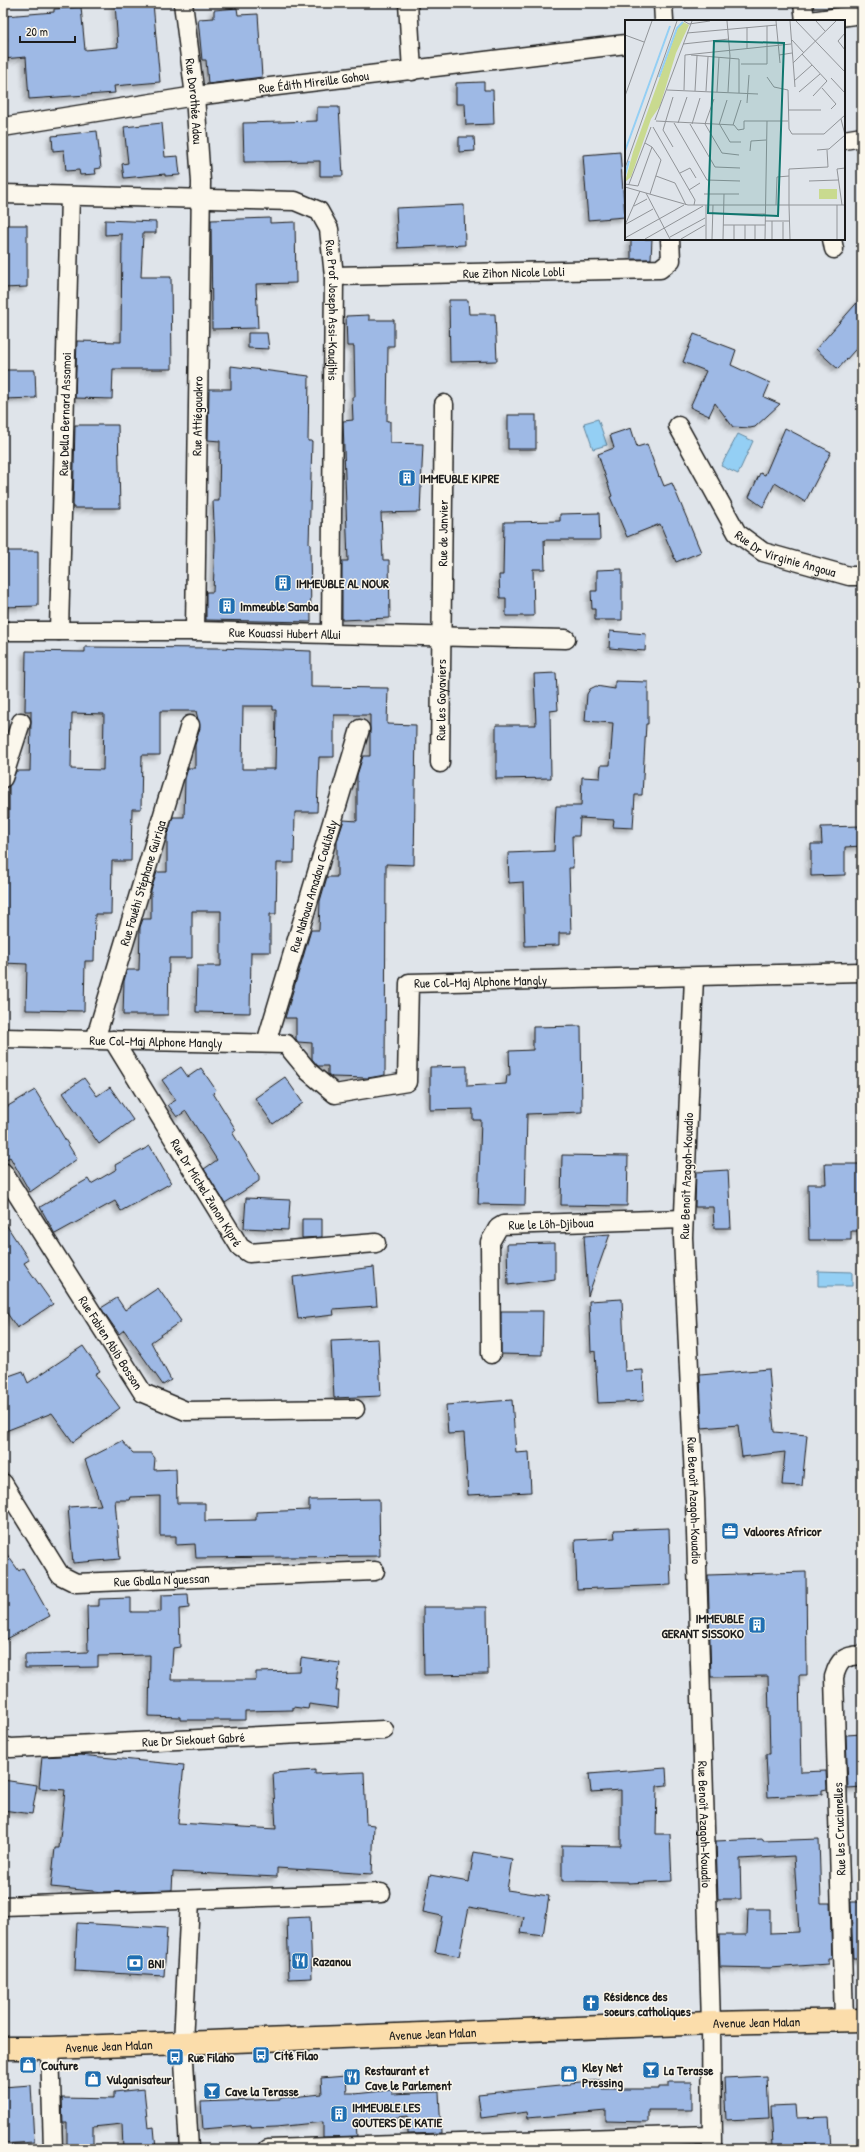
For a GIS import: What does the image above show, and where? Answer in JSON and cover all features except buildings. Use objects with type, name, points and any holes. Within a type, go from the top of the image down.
[{"type":"main road","name":"Avenue Jean Malan","points":[[3,2048],[50,2048],[711,2023],[853,2020]]},
{"type":"street","name":"Rue Dorothée Adou","points":[[183,3],[195,96],[201,182],[200,200]]},
{"type":"street","points":[[408,3],[412,71]]},
{"type":"street","points":[[663,3],[664,20]]},
{"type":"street","points":[[803,3],[805,20]]},
{"type":"street","points":[[817,20],[862,14]]},
{"type":"street","name":"Rue Édith Mireille Gohou","points":[[3,127],[195,96],[625,44]]},
{"type":"street","points":[[845,140],[862,137]]},
{"type":"street","name":"Rue Prof Joseph Assi-Kaudjhis","points":[[3,194],[200,200],[295,201],[319,211],[329,229],[334,276],[331,634]]},
{"type":"street","name":"Rue Della Bernard Assamoi","points":[[59,631],[70,196]]},
{"type":"street","name":"Rue Attiégouakro","points":[[195,631],[200,200]]},
{"type":"street","name":"Rue Zihon Nicole Lobli","points":[[334,276],[660,268],[670,260],[670,240]]},
{"type":"street","name":"Rue de Janvier","points":[[441,637],[444,404]]},
{"type":"street","name":"Rue Dr Virginie Angoua","points":[[678,426],[737,534],[763,552],[849,576],[862,576]]},
{"type":"street","name":"Rue Kouassi Hubert Allui","points":[[3,631],[195,631],[566,639]]},
{"type":"street","name":"Rue les Goyaviers","points":[[440,763],[441,637]]},
{"type":"street","points":[[3,778],[21,722]]},
{"type":"street","name":"Rue Fouéhi Stéphane Guiriga","points":[[95,1040],[190,725]]},
{"type":"street","name":"Rue Nahoua Amadou Coulibaly","points":[[266,1043],[360,729]]},
{"type":"street","name":"Rue Col-Maj Alphone Mangly","points":[[3,1038],[286,1044],[309,1072],[335,1094],[407,1082],[409,983],[862,972]]},
{"type":"street","name":"Rue Benoît Azagoh-Kouadio","points":[[694,977],[683,1237],[695,1508],[711,2023],[711,2142]]},
{"type":"street","name":"Rue Dr Michel Zunon Kipré","points":[[113,1040],[240,1247],[249,1253],[376,1243]]},
{"type":"street","name":"Rue Fabien Abib Bosson","points":[[3,1172],[143,1393],[186,1411],[355,1409]]},
{"type":"street","name":"Rue le Lôh-Djiboua","points":[[491,1354],[490,1242],[498,1228],[503,1225],[684,1219]]},
{"type":"street","name":"Rue Gballa N'guessan","points":[[3,1483],[60,1575],[76,1583],[375,1572]]},
{"type":"street","name":"Rue les Crucianelles","points":[[853,2020],[834,1677],[837,1664],[849,1656],[862,1655]]},
{"type":"street","name":"Rue Dr Siekouet Gabré","points":[[3,1746],[12,1748],[384,1730]]},
{"type":"street","points":[[3,1906],[381,1893]]},
{"type":"street","points":[[189,2149],[183,2043],[190,1900]]},
{"type":"street","points":[[50,2048],[53,2149]]},
{"type":"street","points":[[268,2149],[711,2142]]},
{"type":"water","points":[[598,419],[607,445],[593,449],[584,423]]},
{"type":"water","points":[[738,434],[753,441],[738,474],[721,466]]},
{"type":"water","points":[[818,1271],[852,1272],[852,1286],[818,1286]]},
{"type":"place","name":"IMMEUBLE KIPRE","points":[[407,478]]},
{"type":"place","name":"IMMEUBLE AL NOUR","points":[[283,583]]},
{"type":"place","name":"Immeuble Samba","points":[[227,606]]},
{"type":"place","name":"Valoores Africor","points":[[730,1531]]},
{"type":"place","name":"IMMEUBLE GERANT SISSOKO","points":[[757,1625]]},
{"type":"place","name":"Razanou","points":[[300,1961]]},
{"type":"place","name":"BNI","points":[[135,1963]]},
{"type":"place","name":"Résidence des soeurs catholiques","points":[[591,2003]]},
{"type":"place","name":"Cité Filao","points":[[261,2055]]},
{"type":"place","name":"Rue Filaho","points":[[175,2057]]},
{"type":"place","name":"Couture","points":[[28,2065]]},
{"type":"place","name":"La Terasse","points":[[651,2070]]},
{"type":"place","name":"Kley Net Pressing","points":[[569,2074]]},
{"type":"place","name":"Restaurant et Cave le Parlement","points":[[352,2077]]},
{"type":"place","name":"Vulganisateur","points":[[93,2079]]},
{"type":"place","name":"Cave la Terasse","points":[[212,2091]]},
{"type":"place","name":"IMMEUBLE LES GOUTERS DE KATIE","points":[[339,2114]]}]
